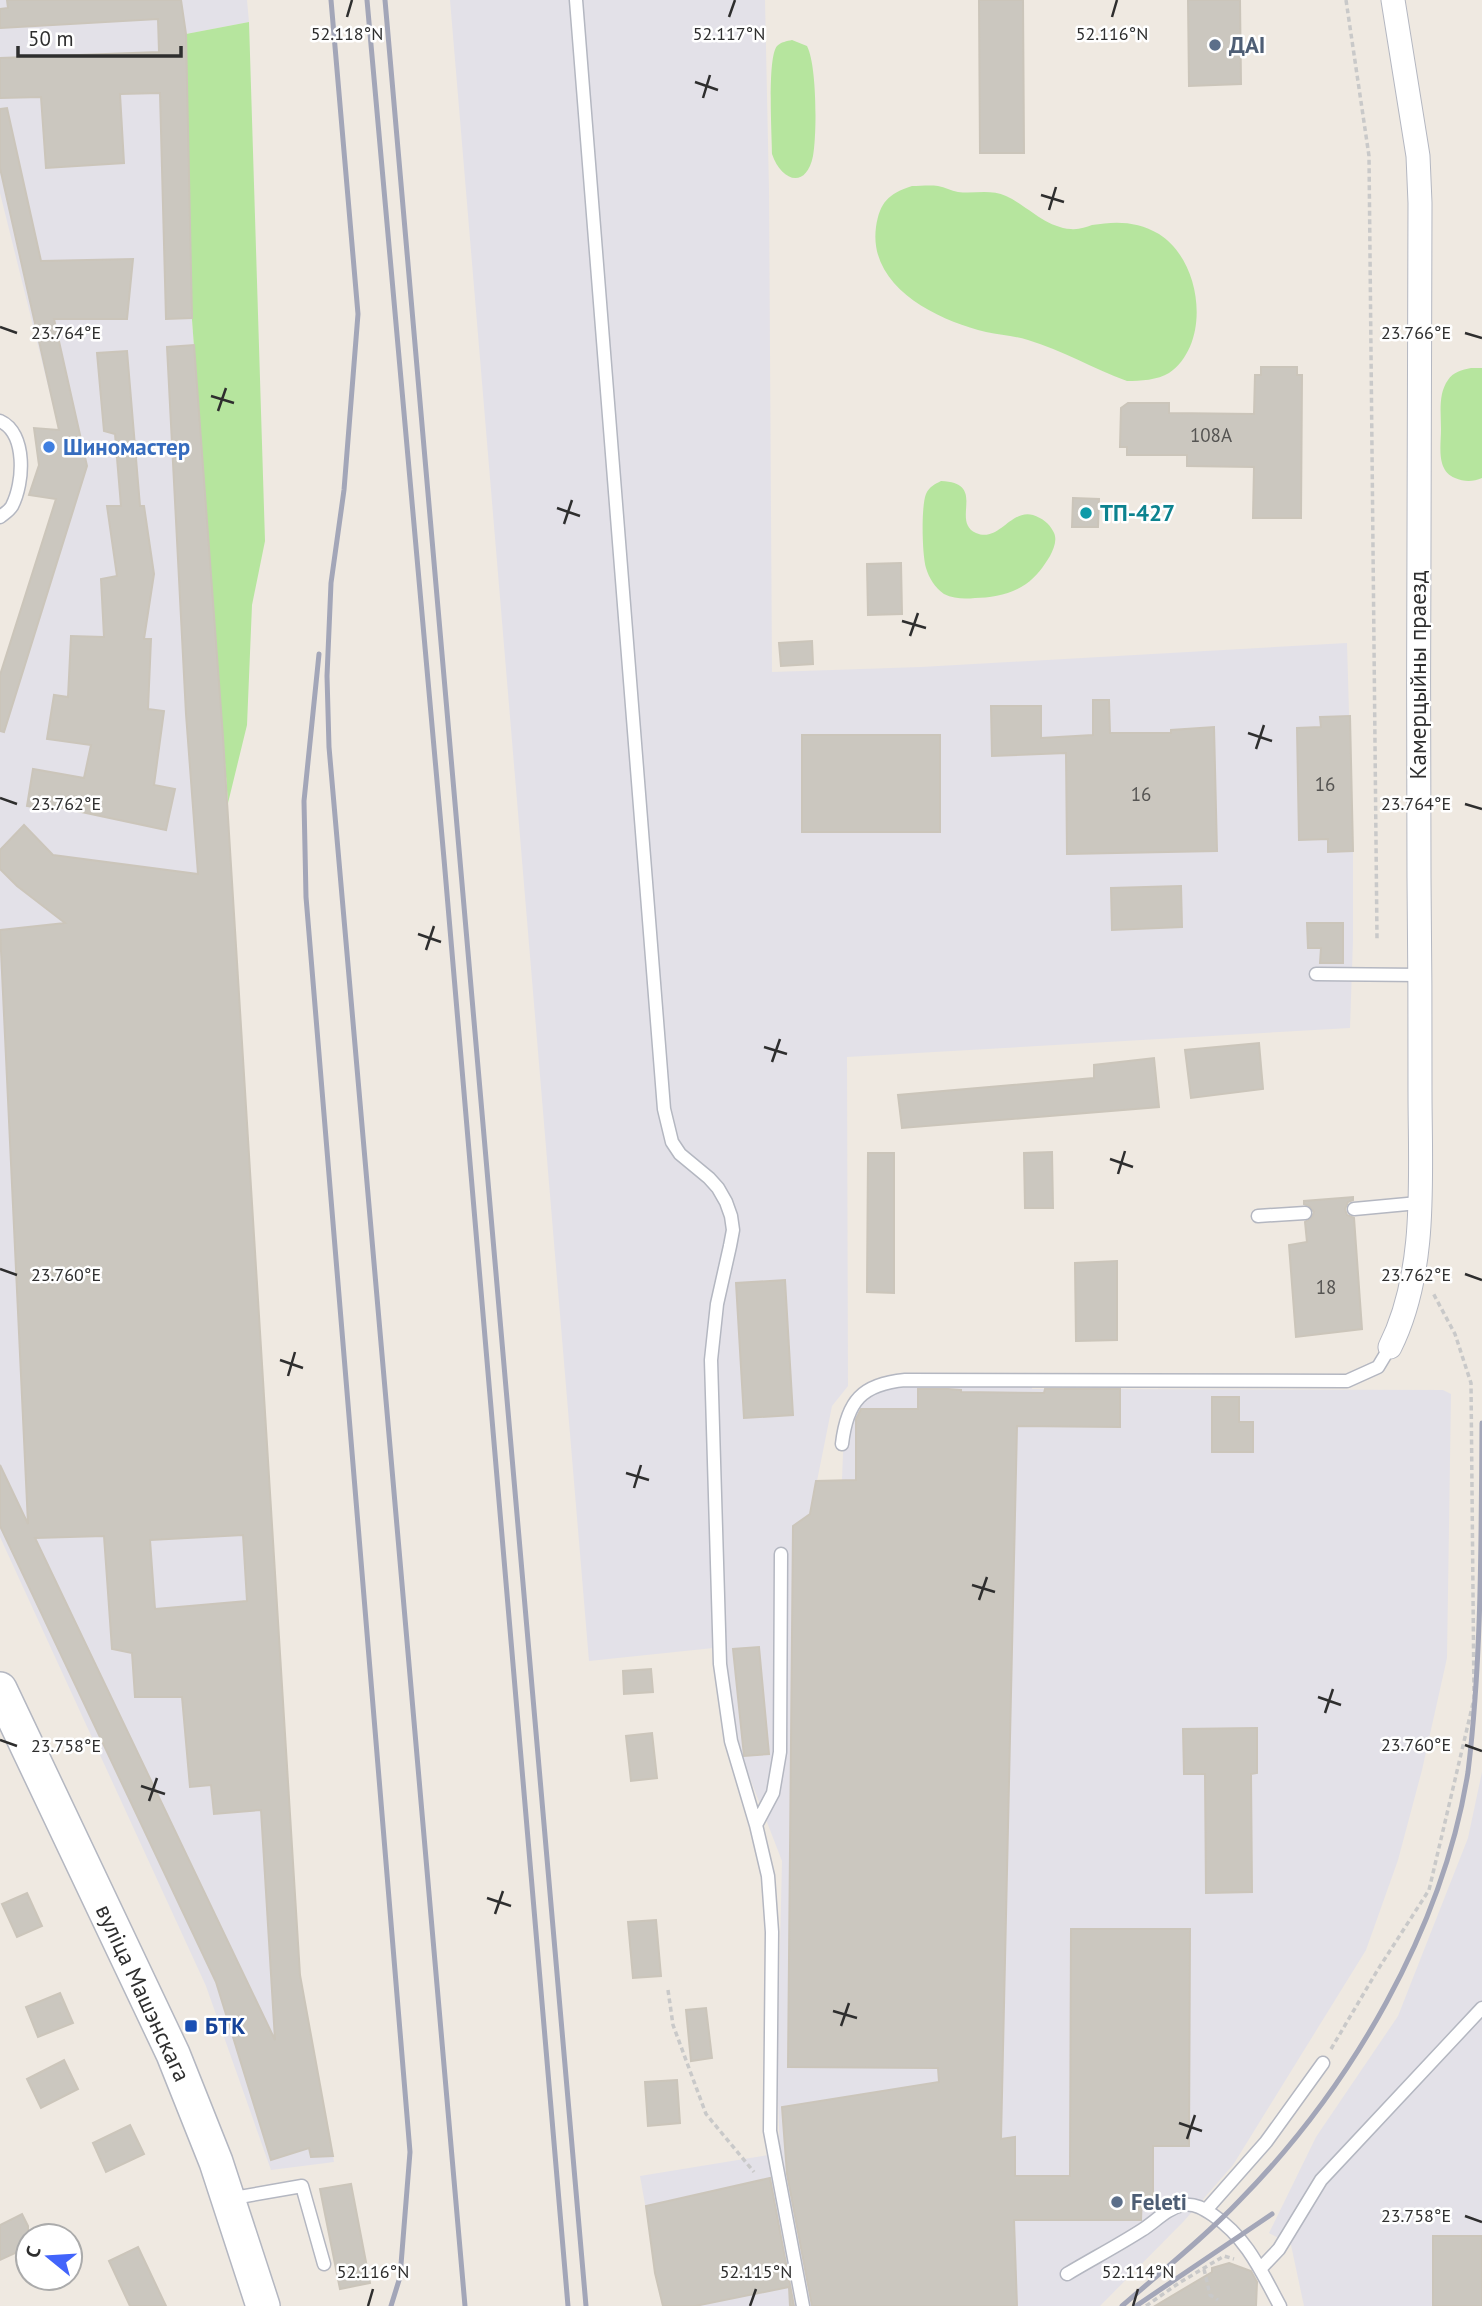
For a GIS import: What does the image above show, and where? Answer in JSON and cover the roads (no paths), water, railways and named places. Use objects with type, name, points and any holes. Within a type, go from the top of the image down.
[{"type":"main road","name":"вуліца Машэнскага","points":[[0,1689],[173,2053],[216,2162],[262,2306]]},
{"type":"street","name":"Камерцыйны праезд","points":[[1390,1347],[1401,1324],[1416,1261],[1420,975],[1417,656],[1420,203],[1418,156],[1393,0]]},
{"type":"lane","points":[[576,0],[664,1109],[672,1142],[680,1154],[718,1188],[731,1216],[733,1230],[717,1304],[711,1360],[720,1664],[731,1741],[768,1876],[771,1903],[770,2131],[803,2306]]},
{"type":"lane","points":[[0,421],[10,426],[18,440],[20,465],[16,496],[10,509],[0,517]]},
{"type":"lane","points":[[1316,974],[1420,975]]},
{"type":"lane","points":[[1354,1209],[1418,1203]]},
{"type":"lane","points":[[1258,1216],[1305,1213]]},
{"type":"lane","points":[[842,1444],[844,1427],[859,1397],[872,1387],[887,1382],[1347,1381],[1378,1367],[1390,1347]]},
{"type":"lane","points":[[756,1825],[773,1793],[780,1752],[781,1554]]},
{"type":"lane","points":[[1261,2268],[1279,2249],[1321,2180],[1482,2008]]},
{"type":"lane","points":[[1206,2210],[1266,2142],[1322,2063]]},
{"type":"lane","points":[[228,2199],[302,2186],[324,2264]]},
{"type":"lane","points":[[1066,2274],[1170,2210],[1192,2204],[1206,2210],[1232,2230],[1261,2268],[1280,2306]]},
{"type":"railway","points":[[331,0],[358,314],[344,490],[331,583],[327,676],[329,747],[465,2306]]},
{"type":"railway","points":[[367,0],[444,859],[568,2306]]},
{"type":"railway","points":[[385,0],[586,2306]]},
{"type":"railway","points":[[319,654],[304,801],[306,897],[410,2152],[400,2277],[391,2306]]},
{"type":"railway","points":[[1122,2306],[1212,2228],[1281,2156],[1319,2108],[1354,2056],[1386,2003],[1414,1947],[1456,1831],[1468,1772],[1478,1642],[1482,1423]]},
{"type":"railway","points":[[1136,2306],[1272,2214]]},
{"type":"place","name":"ДАІ","points":[[1215,45]]},
{"type":"place","name":"Шиномастер","points":[[49,447]]},
{"type":"place","name":"ТП-427","points":[[1086,513]]},
{"type":"place","name":"БТК","points":[[191,2026]]},
{"type":"place","name":"Feleti","points":[[1117,2202]]}]
